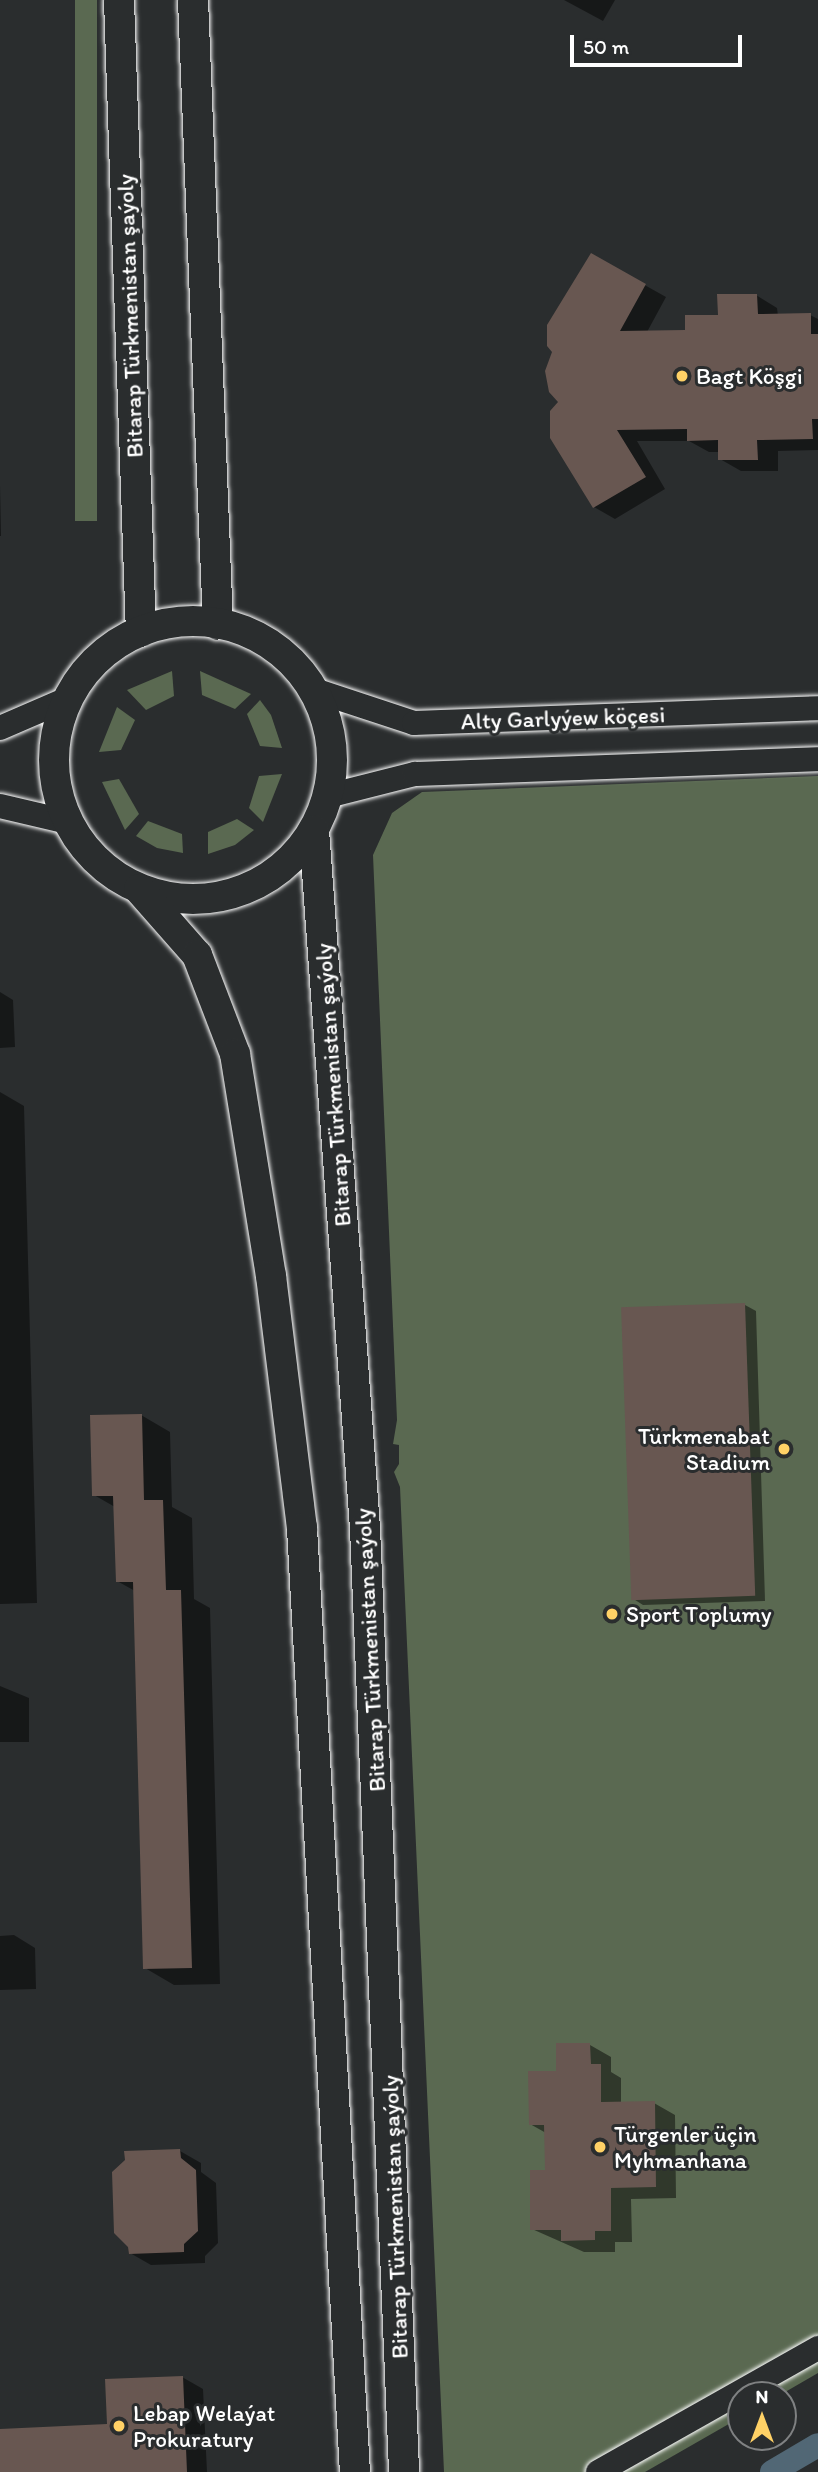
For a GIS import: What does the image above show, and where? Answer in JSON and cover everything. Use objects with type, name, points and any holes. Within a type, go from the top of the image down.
[{"type":"main road","name":"Bitarap Türkmenistan şaýoly","points":[[119,0],[141,632]]},
{"type":"main road","points":[[193,0],[218,625]]},
{"type":"main road","points":[[200,621],[218,625],[247,631],[285,655],[314,690],[328,723],[333,760],[328,796],[314,830],[289,861],[256,884],[218,897],[178,899],[139,889],[110,872],[86,850],[68,822],[55,782],[55,739],[67,699],[85,671],[109,649],[141,632],[200,621]]},
{"type":"main road","name":"Bitarap Türkmenistan şaýoly","points":[[314,830],[365,1528],[404,2472]]},
{"type":"main road","points":[[139,889],[197,955],[235,1054],[271,1276],[302,1528],[355,2472]]},
{"type":"street","name":"Alty Garlyýew köçesi","points":[[314,690],[414,723],[818,708]]},
{"type":"street","points":[[0,728],[67,699]]},
{"type":"street","points":[[328,796],[415,774],[818,759]]},
{"type":"street","points":[[0,806],[68,822]]},
{"type":"street","points":[[597,2472],[818,2348]]},
{"type":"green space","points":[[75,0],[97,0],[97,521],[75,521]]},
{"type":"green space","points":[[172,671],[174,696],[146,710],[127,690]]},
{"type":"green space","points":[[200,671],[251,694],[235,709],[202,695]]},
{"type":"green space","points":[[260,700],[271,715],[282,748],[260,746],[247,714]]},
{"type":"green space","points":[[117,707],[135,720],[121,750],[99,752]]},
{"type":"green space","points":[[282,774],[263,822],[249,808],[259,776]]},
{"type":"green space","name":"Sport Toplumy","points":[[818,776],[818,2373],[797,2385],[797,2381],[727,2381],[727,2425],[645,2472],[444,2472],[400,1487],[394,1472],[399,1464],[399,1445],[393,1444],[397,1420],[373,855],[392,813],[422,792]]},
{"type":"green space","points":[[119,779],[139,814],[125,830],[102,782]]},
{"type":"green space","points":[[237,819],[254,830],[235,845],[208,854],[208,832]]},
{"type":"green space","points":[[148,821],[182,834],[183,853],[157,848],[136,836]]},
{"type":"building","name":"Bagt Köşgi","points":[[591,253],[646,284],[620,331],[685,330],[685,315],[718,315],[717,294],[757,294],[758,314],[811,313],[811,334],[818,334],[818,419],[812,419],[813,439],[757,440],[758,460],[718,460],[718,440],[687,441],[687,429],[617,430],[646,477],[593,508],[550,438],[550,411],[558,402],[549,392],[545,371],[552,352],[547,346],[547,325]]},
{"type":"building","points":[[745,1303],[755,1596],[631,1600],[621,1307]]},
{"type":"building","points":[[142,1414],[144,1500],[163,1500],[166,1590],[181,1590],[192,1968],[143,1969],[133,1582],[116,1582],[113,1496],[92,1496],[90,1415]]},
{"type":"building","name":"Türgenler üçin Myhmanhana","points":[[556,2043],[590,2043],[591,2064],[601,2064],[601,2102],[655,2101],[656,2187],[611,2188],[611,2231],[595,2231],[595,2240],[561,2241],[561,2230],[530,2230],[530,2170],[545,2170],[544,2125],[529,2125],[528,2071],[556,2071]]},
{"type":"building","points":[[180,2149],[181,2158],[196,2170],[198,2231],[184,2244],[184,2252],[129,2254],[128,2247],[114,2233],[112,2172],[125,2160],[124,2151]]},
{"type":"building","name":"Lebap Welaýat Prokuratury","points":[[183,2376],[187,2472],[0,2472],[0,2429],[107,2424],[105,2379]]},
{"type":"waterway","points":[[772,2472],[818,2445]]},
{"type":"place","name":"Bagt Köşgi","points":[[682,376]]},
{"type":"place","name":"Türkmenabat Stadium","points":[[784,1449]]},
{"type":"place","name":"Sport Toplumy","points":[[612,1614]]},
{"type":"place","name":"Türgenler üçin Myhmanhana","points":[[600,2147]]},
{"type":"place","name":"Lebap Welaýat Prokuratury","points":[[119,2426]]}]
